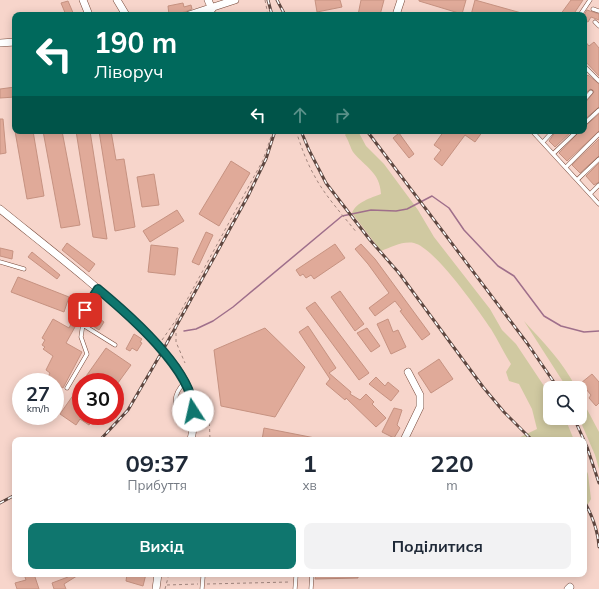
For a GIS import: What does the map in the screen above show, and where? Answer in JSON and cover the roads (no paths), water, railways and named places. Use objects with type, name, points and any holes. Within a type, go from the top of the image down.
[{"type":"street","points":[[83,0],[88,12]]},
{"type":"street","points":[[117,0],[124,12]]},
{"type":"street","points":[[208,0],[212,9]]},
{"type":"street","points":[[200,12],[235,0]]},
{"type":"street","points":[[397,12],[401,0]]},
{"type":"street","points":[[0,43],[12,42]]},
{"type":"street","points":[[0,209],[116,303],[158,346],[176,367],[185,382],[192,399],[192,436]]},
{"type":"street","points":[[405,437],[420,406],[420,395],[408,372]]},
{"type":"street","points":[[156,589],[158,577]]},
{"type":"lane","points":[[582,12],[590,0]]},
{"type":"lane","points":[[594,9],[599,11]]},
{"type":"lane","points":[[595,22],[599,26]]},
{"type":"lane","points":[[587,69],[599,81]]},
{"type":"lane","points":[[587,97],[591,92]]},
{"type":"lane","points":[[587,121],[599,110]]},
{"type":"lane","points":[[535,134],[599,204]]},
{"type":"lane","points":[[543,142],[550,134]]},
{"type":"lane","points":[[554,154],[574,134]]},
{"type":"lane","points":[[566,167],[599,134]]},
{"type":"lane","points":[[578,180],[599,159]]},
{"type":"lane","points":[[590,194],[599,184]]},
{"type":"lane","points":[[0,262],[24,269]]},
{"type":"lane","points":[[67,388],[87,354],[81,337],[85,310],[98,289]]},
{"type":"lane","points":[[83,325],[115,345]]},
{"type":"lane","points":[[185,382],[177,393],[176,408],[181,415],[193,419]]},
{"type":"lane","points":[[202,589],[203,577]]},
{"type":"lane","points":[[295,589],[296,577]]},
{"type":"lane","points":[[311,589],[312,577]]},
{"type":"waterway","points":[[184,331],[196,329],[213,321],[233,307],[342,216],[371,210],[396,211],[407,209],[432,196],[449,208],[464,230],[498,266],[514,276],[544,316],[561,326],[584,332],[599,331]]},
{"type":"railway","points":[[268,0],[271,12]]},
{"type":"railway","points":[[277,0],[283,12]]},
{"type":"railway","points":[[103,437],[128,410],[163,350],[248,196],[266,159],[274,134]]},
{"type":"railway","points":[[302,134],[326,183],[370,240],[399,273],[483,387],[504,412],[529,437]]},
{"type":"railway","points":[[369,134],[527,343],[553,381]]},
{"type":"railway","points":[[577,425],[583,437]]},
{"type":"railway","points":[[587,447],[599,483]]},
{"type":"railway","points":[[0,503],[12,497]]},
{"type":"railway","points":[[587,506],[594,523],[599,547]]}]
